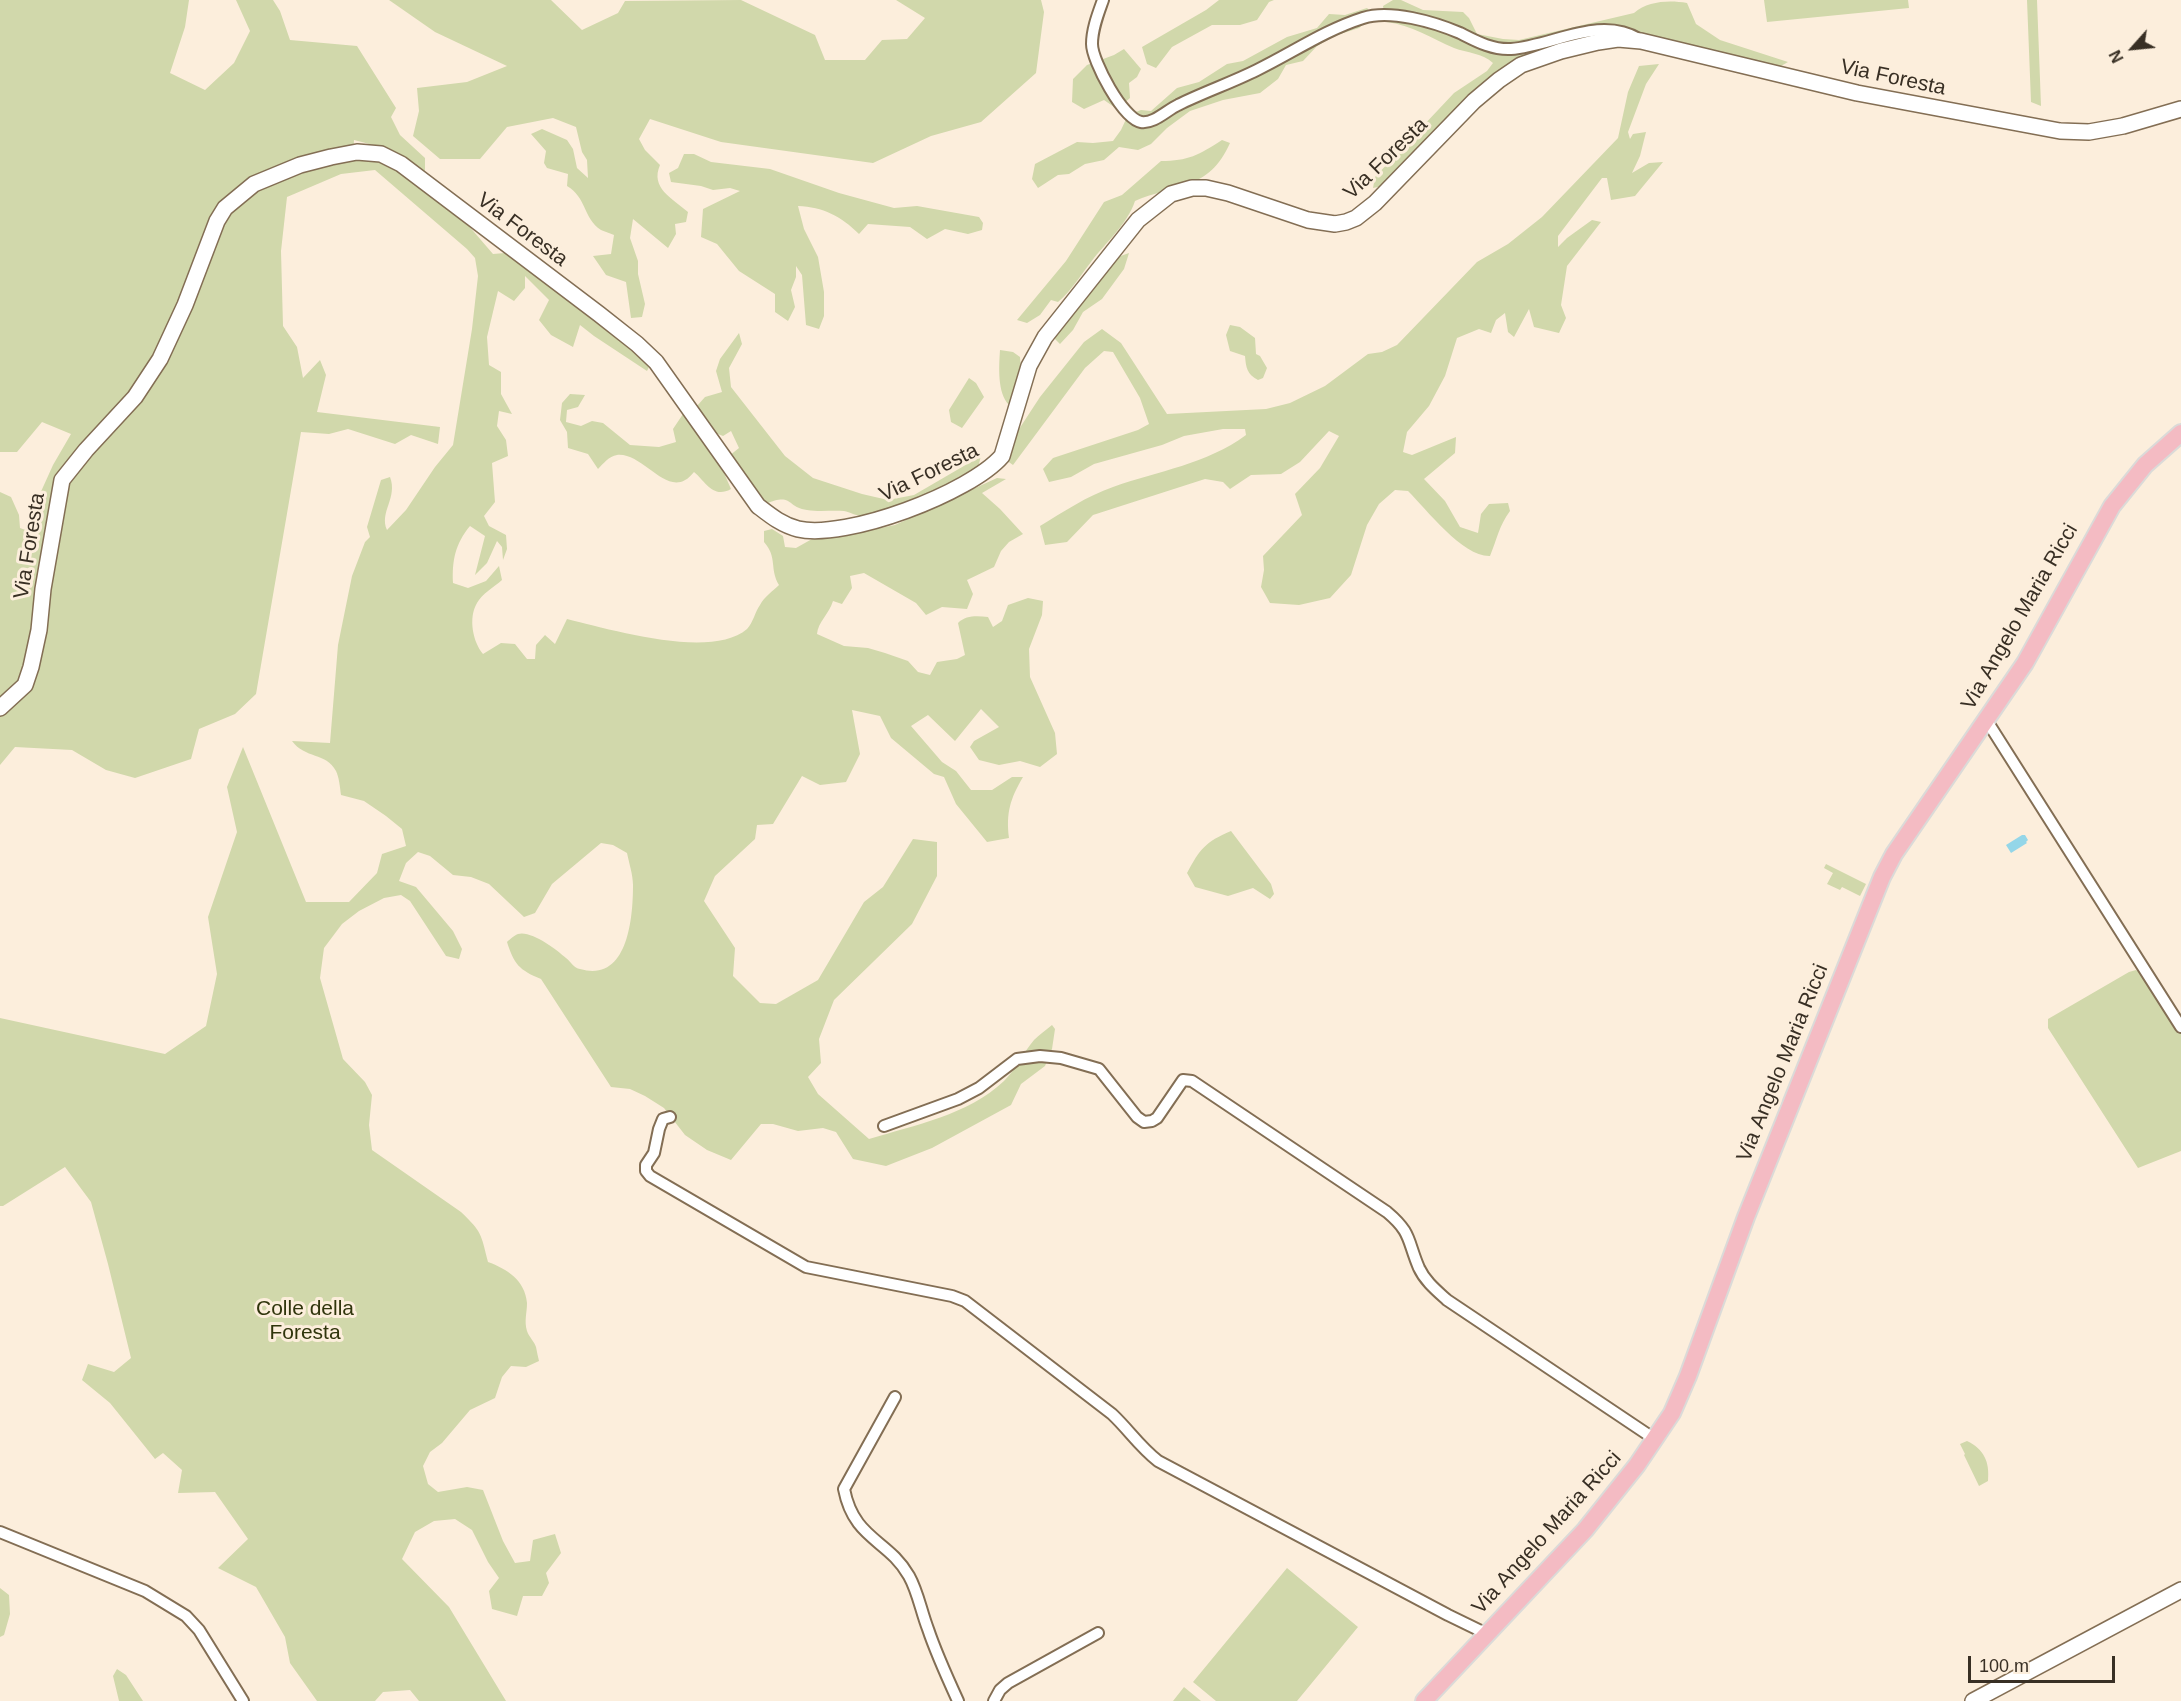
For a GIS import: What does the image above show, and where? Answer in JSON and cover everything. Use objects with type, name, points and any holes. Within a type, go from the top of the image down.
[{"type":"main road","name":"Via Foresta","points":[[0,708],[25,685],[31,667],[39,630],[43,589],[62,480],[135,397],[160,359],[185,305],[217,221],[225,208],[254,184],[300,165],[357,152],[381,154],[401,164],[599,314],[656,362],[758,506],[779,523],[800,529],[824,530],[874,522],[907,511],[992,468],[1002,456],[1029,366],[1044,336],[1138,220],[1171,194],[1192,188],[1206,188],[1228,193],[1308,220],[1325,223],[1346,222],[1356,218],[1376,203],[1474,101],[1499,80],[1521,65],[1561,51],[1618,39],[1641,41],[1857,93],[2060,131],[2089,132],[2123,126],[2181,109]]},
{"type":"main road","name":"Via Angelo Maria Ricci","points":[[1424,1701],[1585,1530],[1656,1440],[1672,1413],[1688,1376],[1746,1217],[1882,877],[1894,854],[2025,663],[2112,506],[2145,465],[2181,433]]},
{"type":"main road","points":[[1973,1701],[2181,1590]]},
{"type":"street","points":[[1103,0],[1093,33],[1094,57],[1120,103],[1131,117],[1141,122],[1151,121],[1176,106],[1257,70],[1313,40],[1376,14],[1388,14],[1425,22],[1496,48],[1525,48],[1585,32],[1607,30],[1625,31],[1641,41]]},
{"type":"street","points":[[1987,721],[2181,1027]]},
{"type":"street","points":[[884,1126],[958,1099],[979,1088],[1017,1059],[1026,1057],[1061,1058],[1099,1069],[1137,1117],[1144,1122],[1156,1118],[1183,1080],[1192,1081],[1387,1212],[1401,1224],[1409,1238],[1420,1269],[1433,1288],[1447,1300],[1656,1440]]},
{"type":"street","points":[[670,1116],[663,1119],[654,1153],[646,1165],[646,1171],[650,1176],[806,1268],[952,1296],[965,1301],[1112,1414],[1124,1425],[1142,1449],[1158,1461],[1487,1634]]},
{"type":"street","points":[[895,1397],[844,1490],[845,1496],[852,1516],[864,1531],[900,1563],[909,1575],[937,1655],[958,1701]]},
{"type":"street","points":[[0,1532],[145,1591],[186,1616],[199,1630],[243,1701]]},
{"type":"street","points":[[994,1701],[1000,1690],[1008,1683],[1098,1633]]},
{"type":"green space","name":"Colle della Foresta","points":[[0,0],[189,0],[185,27],[170,73],[205,90],[234,63],[250,31],[236,0],[273,0],[280,11],[290,40],[357,46],[396,108],[391,117],[400,135],[425,158],[425,171],[391,152],[354,140],[353,157],[390,164],[468,225],[493,254],[505,253],[638,350],[650,365],[647,371],[580,325],[573,347],[551,335],[539,320],[549,300],[525,276],[525,288],[514,301],[498,291],[487,337],[489,365],[501,372],[501,394],[512,414],[499,411],[497,426],[506,440],[508,456],[492,463],[495,502],[484,516],[489,526],[506,535],[507,549],[503,560],[502,547],[497,541],[487,563],[475,575],[485,536],[470,526],[455,553],[453,567],[453,583],[468,588],[486,581],[499,566],[502,580],[479,600],[474,609],[472,623],[474,637],[483,654],[501,643],[515,644],[527,659],[535,659],[536,645],[545,635],[555,644],[567,619],[659,639],[710,642],[731,638],[747,629],[762,602],[779,585],[774,573],[771,553],[764,542],[764,531],[772,529],[783,536],[785,547],[796,548],[812,539],[842,536],[895,525],[997,478],[1006,479],[982,493],[1023,534],[1009,542],[1001,551],[994,567],[967,580],[973,594],[967,609],[942,607],[926,615],[916,603],[864,573],[850,576],[852,588],[842,604],[833,601],[817,634],[844,646],[868,648],[908,661],[918,672],[930,675],[937,662],[957,659],[965,655],[958,623],[961,620],[988,617],[993,627],[1002,621],[1008,605],[1028,598],[1043,601],[1042,615],[1029,649],[1030,677],[1055,733],[1057,754],[1040,767],[1020,761],[999,765],[979,760],[970,747],[974,741],[999,727],[981,709],[955,741],[928,715],[911,726],[942,762],[956,771],[971,790],[992,790],[1012,777],[1023,777],[1010,806],[1009,838],[987,842],[956,804],[944,777],[934,774],[891,738],[880,716],[852,710],[860,754],[846,782],[820,785],[802,776],[773,824],[757,825],[755,839],[715,876],[704,901],[735,948],[733,976],[760,1003],[776,1004],[818,980],[864,902],[883,887],[913,839],[937,842],[937,876],[912,924],[834,1000],[819,1039],[821,1063],[808,1077],[818,1094],[869,1139],[940,1118],[990,1093],[1013,1071],[1034,1040],[1052,1025],[1055,1029],[1052,1049],[1045,1066],[1021,1084],[1011,1105],[932,1148],[886,1166],[853,1159],[836,1132],[823,1128],[798,1131],[773,1124],[761,1124],[731,1160],[707,1150],[685,1135],[664,1108],[645,1096],[630,1089],[611,1087],[541,979],[527,973],[518,965],[507,942],[518,934],[530,935],[550,946],[578,968],[596,971],[609,966],[618,957],[624,945],[629,930],[633,899],[632,877],[627,853],[613,845],[601,843],[552,884],[535,913],[524,917],[489,884],[471,877],[453,875],[430,856],[418,852],[406,863],[399,881],[416,887],[453,931],[462,949],[459,959],[446,956],[410,901],[401,895],[384,898],[359,911],[342,924],[324,948],[320,978],[343,1059],[365,1082],[372,1095],[369,1125],[372,1150],[461,1212],[480,1234],[488,1262],[514,1277],[526,1295],[526,1327],[536,1347],[539,1361],[526,1367],[511,1366],[502,1377],[495,1398],[470,1410],[442,1443],[430,1452],[423,1466],[428,1484],[438,1492],[467,1487],[483,1490],[503,1541],[515,1563],[530,1561],[533,1540],[555,1534],[561,1553],[546,1573],[549,1583],[542,1596],[523,1596],[517,1616],[492,1609],[489,1591],[499,1578],[472,1530],[455,1519],[434,1521],[415,1532],[402,1559],[449,1607],[506,1701],[419,1701],[410,1690],[383,1692],[375,1701],[317,1701],[290,1663],[285,1637],[256,1587],[218,1568],[248,1539],[215,1492],[178,1493],[182,1470],[163,1453],[155,1459],[110,1403],[82,1380],[88,1364],[114,1372],[131,1358],[91,1202],[65,1167],[0,1206],[0,1018],[165,1054],[206,1026],[217,974],[208,917],[237,832],[227,787],[243,747],[306,902],[349,902],[377,873],[382,854],[406,846],[402,829],[364,801],[341,795],[338,776],[332,765],[303,751],[292,741],[330,743],[338,645],[352,576],[365,542],[370,537],[367,527],[381,480],[390,477],[392,485],[385,517],[387,530],[406,510],[453,445],[472,329],[478,276],[475,258],[375,170],[341,174],[287,197],[281,251],[283,326],[297,347],[303,378],[320,360],[326,375],[317,412],[440,427],[438,444],[411,435],[395,444],[348,429],[329,434],[301,432],[256,694],[235,714],[199,729],[191,759],[135,778],[106,770],[72,750],[15,747],[0,765],[0,492],[11,497],[19,515],[20,528],[31,532],[39,496],[71,434],[42,422],[17,452],[0,452]]},
{"type":"green space","points":[[389,0],[551,0],[582,30],[618,13],[625,1],[741,0],[815,35],[825,60],[865,60],[882,40],[907,39],[925,18],[896,0],[1041,0],[1044,12],[1036,73],[981,122],[931,136],[873,163],[721,142],[650,119],[639,139],[645,150],[660,165],[658,180],[664,192],[688,212],[686,222],[675,224],[676,234],[668,248],[633,219],[630,238],[638,261],[638,274],[645,304],[642,317],[631,318],[626,282],[606,275],[593,256],[611,254],[614,235],[601,230],[591,220],[578,196],[567,186],[568,174],[547,168],[544,163],[546,151],[531,134],[542,129],[567,140],[573,149],[577,168],[588,178],[587,160],[582,152],[576,127],[553,118],[507,127],[480,159],[440,159],[413,136],[419,111],[417,88],[467,82],[507,66],[435,32]]},
{"type":"green space","points":[[1219,0],[1274,0],[1269,2],[1257,20],[1240,25],[1212,25],[1172,47],[1156,68],[1147,64],[1142,47]]},
{"type":"green space","points":[[1393,0],[1401,0],[1423,10],[1463,12],[1469,18],[1477,34],[1519,40],[1634,13],[1652,4],[1687,3],[1696,24],[1720,40],[1788,62],[1781,66],[1684,45],[1581,37],[1540,50],[1469,98],[1383,186],[1373,188],[1375,177],[1454,93],[1487,71],[1493,63],[1485,57],[1454,48],[1413,29],[1386,22],[1383,6]]},
{"type":"green space","points":[[1764,0],[1908,0],[1909,8],[1767,22]]},
{"type":"green space","points":[[2027,0],[2037,0],[2041,106],[2031,102]]},
{"type":"green space","points":[[1367,8],[1371,18],[1359,28],[1334,36],[1317,46],[1303,61],[1286,65],[1278,79],[1260,93],[1223,100],[1190,111],[1167,128],[1151,144],[1138,150],[1119,147],[1104,160],[1085,164],[1069,174],[1058,175],[1038,188],[1032,179],[1035,164],[1077,142],[1113,141],[1128,115],[1141,110],[1151,111],[1177,88],[1199,82],[1227,64],[1243,61],[1287,37],[1317,28],[1329,14],[1345,15]]},
{"type":"green space","points":[[1124,49],[1141,69],[1137,77],[1129,83],[1130,98],[1117,109],[1104,100],[1084,109],[1072,102],[1073,79],[1087,65]]},
{"type":"green space","points":[[1659,64],[1646,84],[1628,132],[1630,139],[1633,134],[1646,132],[1640,156],[1632,173],[1649,163],[1663,162],[1635,196],[1611,200],[1607,178],[1602,178],[1558,236],[1558,247],[1592,220],[1601,222],[1567,266],[1561,305],[1566,318],[1559,333],[1534,327],[1529,309],[1514,337],[1508,332],[1505,313],[1496,320],[1491,333],[1479,329],[1457,338],[1445,376],[1429,406],[1407,432],[1403,452],[1412,455],[1456,437],[1455,453],[1424,479],[1445,501],[1460,527],[1478,533],[1481,514],[1489,504],[1508,503],[1510,511],[1490,556],[1468,549],[1446,531],[1408,491],[1395,490],[1379,504],[1367,525],[1351,575],[1330,598],[1299,605],[1270,603],[1261,587],[1264,570],[1263,556],[1302,515],[1295,494],[1320,468],[1339,436],[1329,431],[1300,462],[1281,474],[1251,475],[1230,489],[1223,482],[1205,479],[1093,515],[1067,542],[1045,545],[1040,526],[1085,500],[1113,487],[1199,460],[1246,435],[1245,429],[1223,429],[1184,436],[1162,445],[1094,464],[1071,477],[1049,482],[1043,469],[1053,458],[1138,430],[1149,424],[1140,398],[1113,352],[1104,351],[1085,368],[1013,465],[1006,460],[1008,446],[1040,397],[1084,342],[1102,329],[1121,343],[1167,414],[1266,409],[1290,403],[1325,386],[1368,354],[1382,352],[1397,345],[1477,262],[1508,244],[1542,217],[1618,138],[1628,92],[1639,66]]},
{"type":"green space","points":[[1222,140],[1230,143],[1212,170],[1189,184],[1135,201],[1122,226],[1072,288],[1058,302],[1051,300],[1040,315],[1027,323],[1017,320],[1066,261],[1104,202],[1122,195],[1161,161],[1193,156]]},
{"type":"green space","points":[[684,154],[694,154],[711,162],[770,169],[839,193],[894,208],[917,206],[979,217],[983,223],[982,230],[968,234],[945,229],[927,239],[910,227],[868,224],[859,234],[831,214],[816,208],[798,206],[804,229],[818,257],[824,292],[824,316],[819,329],[806,325],[802,275],[796,266],[796,277],[791,290],[795,307],[788,321],[775,312],[775,294],[739,271],[717,244],[701,237],[703,209],[740,191],[730,188],[713,190],[671,182],[669,173],[678,168]]},
{"type":"green space","points":[[1129,253],[1124,269],[1102,299],[1083,312],[1073,330],[1060,344],[1054,338],[1067,313],[1118,257]]},
{"type":"green space","points":[[1230,325],[1240,327],[1255,338],[1256,354],[1260,356],[1267,368],[1263,378],[1258,380],[1254,378],[1249,373],[1245,356],[1230,351],[1226,335]]},
{"type":"green space","points":[[739,333],[742,344],[729,368],[731,387],[785,456],[813,478],[888,500],[914,495],[981,456],[977,471],[921,500],[875,515],[862,516],[844,511],[807,510],[780,499],[765,504],[729,456],[739,448],[731,431],[723,436],[713,431],[702,421],[697,406],[705,397],[722,392],[716,371],[720,359]]},
{"type":"green space","points":[[1000,350],[1013,352],[1020,357],[1019,382],[1009,405],[1002,394],[999,371]]},
{"type":"green space","points":[[969,378],[976,383],[984,397],[962,428],[951,422],[949,410]]},
{"type":"green space","points":[[570,394],[585,395],[578,407],[567,410],[566,422],[581,426],[592,421],[603,423],[630,445],[659,447],[676,442],[673,429],[683,414],[724,473],[731,489],[725,492],[715,491],[694,472],[685,480],[675,482],[666,480],[627,456],[614,456],[606,460],[598,469],[588,454],[568,448],[567,432],[560,420],[562,403]]},
{"type":"green space","points":[[1231,831],[1271,884],[1274,894],[1270,899],[1253,888],[1228,896],[1195,887],[1187,873],[1196,858],[1209,843]]},
{"type":"green space","points":[[1826,864],[1866,884],[1860,896],[1842,887],[1840,890],[1827,884],[1833,873],[1824,868]]},
{"type":"green space","points":[[2136,970],[2141,973],[2181,1033],[2181,1151],[2138,1168],[2048,1028],[2048,1019]]},
{"type":"green space","points":[[1967,1441],[1982,1452],[1987,1462],[1988,1481],[1979,1486],[1960,1444]]},
{"type":"green space","points":[[1287,1568],[1358,1627],[1297,1701],[1216,1701],[1193,1682]]},
{"type":"green space","points":[[0,1588],[9,1595],[10,1614],[4,1635],[0,1637]]},
{"type":"green space","points":[[117,1669],[126,1675],[143,1701],[119,1701],[113,1676]]},
{"type":"green space","points":[[1184,1687],[1201,1701],[1173,1701]]},
{"type":"water","points":[[2025,835],[2027,843],[2011,853],[2006,845]]}]
